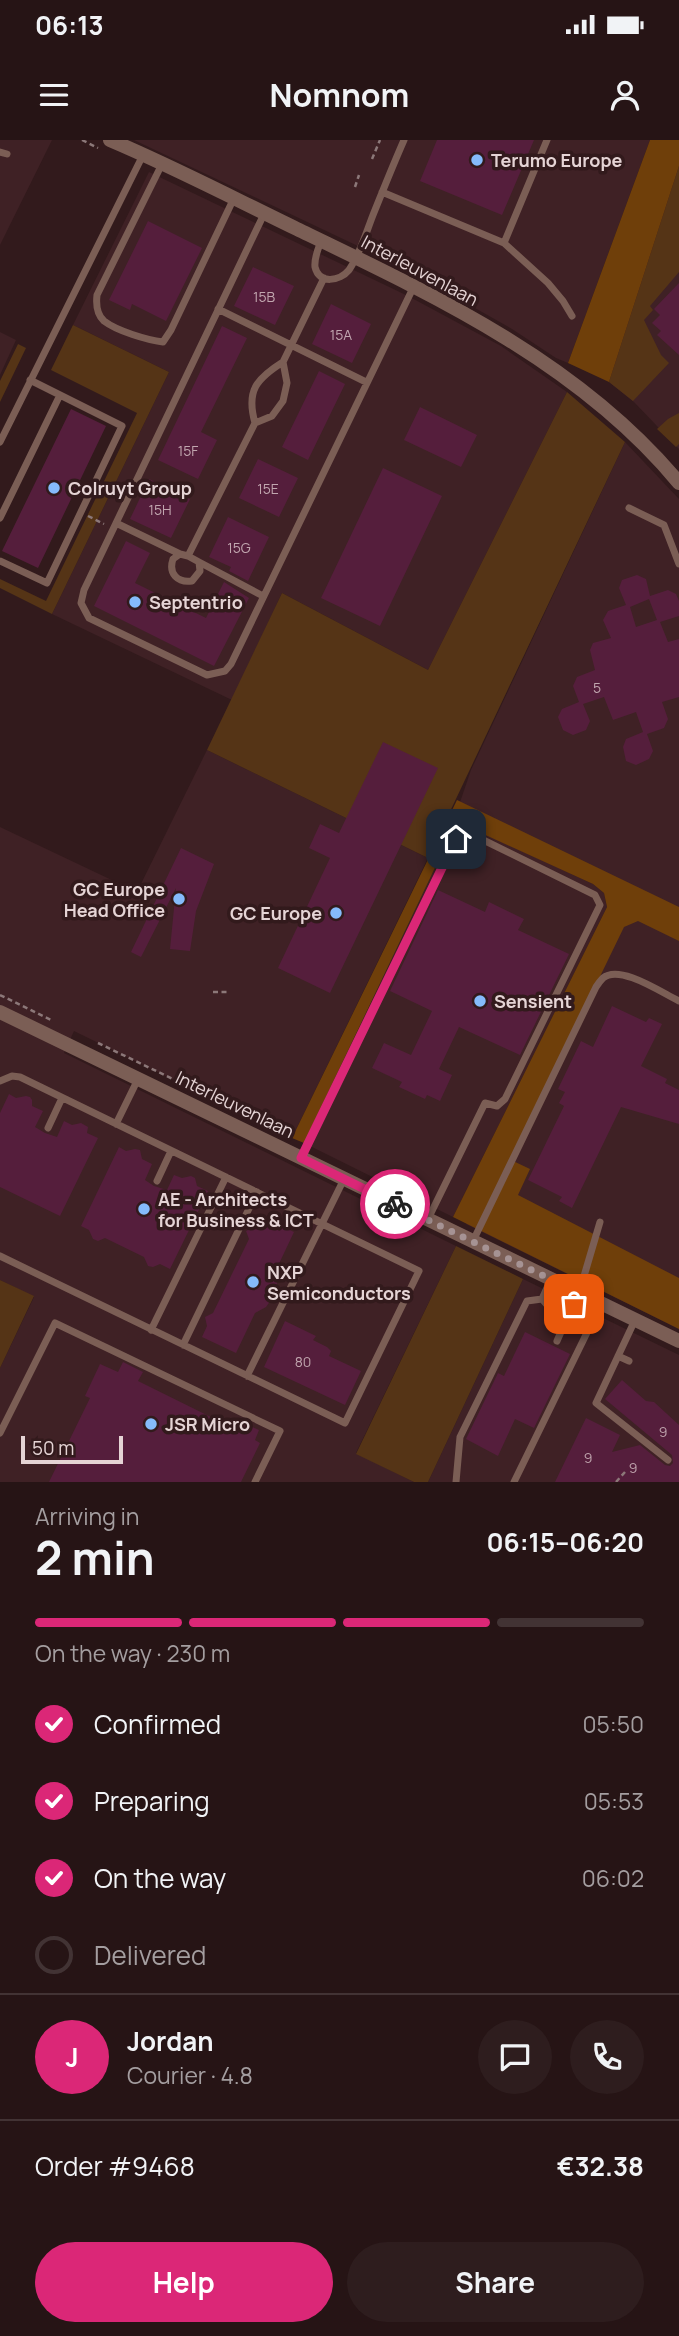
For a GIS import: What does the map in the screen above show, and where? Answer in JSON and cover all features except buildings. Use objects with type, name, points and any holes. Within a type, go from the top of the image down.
[{"type":"street","name":"Interleuvenlaan","points":[[106,145],[129,144],[143,155],[414,286],[550,366],[637,436],[679,482]]},
{"type":"street","name":"Interleuvenlaan","points":[[0,1012],[679,1341]]},
{"type":"lane","points":[[322,240],[314,264],[317,273],[333,280],[342,277],[356,257],[404,140]]},
{"type":"lane","points":[[504,243],[547,140]]},
{"type":"lane","points":[[0,442],[143,155]]},
{"type":"lane","points":[[162,164],[97,295],[96,308],[103,320],[145,340],[163,342],[172,330],[234,198]]},
{"type":"lane","points":[[382,192],[504,243],[548,283],[572,316]]},
{"type":"lane","points":[[264,213],[84,590],[81,603],[89,618],[207,675],[225,671],[231,664],[414,286]]},
{"type":"lane","points":[[255,423],[250,405],[254,387],[267,372],[283,362],[324,278]]},
{"type":"lane","points":[[218,309],[366,382]]},
{"type":"lane","points":[[199,562],[201,571],[192,581],[183,582],[176,578],[172,571],[173,559],[184,555],[255,423],[272,416],[284,401],[287,383],[283,362]]},
{"type":"lane","points":[[0,561],[47,583],[122,426],[30,380]]},
{"type":"lane","points":[[0,518],[60,395]]},
{"type":"lane","points":[[629,508],[664,525],[679,564]]},
{"type":"lane","points":[[115,525],[199,562],[263,596]]},
{"type":"lane","points":[[301,1158],[456,839],[471,834],[484,840],[596,895],[600,905],[505,1099],[497,1106],[485,1103],[428,1220]]},
{"type":"lane","points":[[473,1241],[596,987],[604,977],[627,975],[679,1001]]},
{"type":"lane","points":[[0,1081],[12,1076],[20,1077],[419,1271],[345,1423],[0,1256]]},
{"type":"lane","points":[[116,1124],[138,1079]]},
{"type":"lane","points":[[48,1128],[62,1098]]},
{"type":"lane","points":[[157,1181],[172,1151]]},
{"type":"lane","points":[[151,1330],[226,1177]]},
{"type":"lane","points":[[247,1376],[344,1179]]},
{"type":"lane","points":[[183,1345],[257,1192]]},
{"type":"lane","points":[[557,1341],[579,1293],[600,1222]]},
{"type":"lane","points":[[542,1299],[551,1279]]},
{"type":"lane","points":[[542,1299],[564,1325]]},
{"type":"lane","points":[[456,1482],[460,1437],[527,1301],[542,1299]]},
{"type":"lane","points":[[514,1482],[601,1304]]},
{"type":"lane","points":[[635,1320],[596,1403],[668,1460]]},
{"type":"lane","points":[[0,1433],[55,1322],[280,1431],[255,1482]]},
{"type":"lane","points":[[618,1356],[629,1361]]},
{"type":"path","points":[[82,140],[106,145]]},
{"type":"path","points":[[372,159],[380,140]]},
{"type":"path","points":[[355,187],[359,175]]},
{"type":"path","points":[[81,513],[115,525]]},
{"type":"path","points":[[213,992],[228,992]]},
{"type":"path","points":[[616,1482],[625,1472]]},
{"type":"shaded area","points":[[0,140],[52,140],[0,245]]},
{"type":"shaded area","points":[[134,140],[650,140],[568,363],[418,276]]},
{"type":"shaded area","points":[[650,140],[679,140],[679,166],[609,382],[568,363]]},
{"type":"shaded area","points":[[679,166],[679,449],[634,402],[609,382]]},
{"type":"shaded area","points":[[679,166],[679,272],[650,306],[653,310],[644,320],[661,355],[669,363],[633,401],[609,382]]},
{"type":"shaded area","points":[[149,172],[408,296],[501,346],[567,392],[428,670],[282,593],[232,700],[52,614],[169,372],[73,325]]},
{"type":"shaded area","points":[[73,325],[169,372],[52,614],[0,588],[0,579],[46,601],[137,413],[51,370]]},
{"type":"shaded area","points":[[0,332],[16,340],[0,375]]},
{"type":"shaded area","points":[[18,344],[26,348],[0,402],[0,381]]},
{"type":"shaded area","points":[[567,392],[625,442],[428,858],[207,750],[282,593],[428,670]]},
{"type":"shaded area","points":[[679,413],[679,444],[676,447],[657,429]]},
{"type":"shaded area","points":[[625,442],[679,499],[679,1329],[466,1224],[627,894],[457,811],[471,770]]},
{"type":"shaded area","points":[[207,750],[428,858],[292,1138],[74,1031],[64,1053],[456,1246],[356,1453],[414,1482],[0,1482],[0,1368],[34,1297],[0,1280],[0,827],[137,892]]},
{"type":"shaded area","points":[[457,800],[679,907],[679,941],[638,921],[624,927],[511,1160],[530,1169],[518,1195],[679,1278],[679,1329],[453,1217],[607,907],[604,893],[593,884],[468,827],[452,832],[304,1143],[292,1138]]},
{"type":"shaded area","points":[[468,826],[593,884],[604,893],[607,907],[453,1217],[304,1143],[452,832]]},
{"type":"shaded area","points":[[456,1246],[523,1279],[428,1482],[414,1482],[356,1454]]},
{"type":"shaded area","points":[[523,1279],[679,1355],[679,1482],[428,1482]]},
{"type":"shaded area","points":[[0,1280],[34,1296],[0,1368]]},
{"type":"way so far","points":[[395,1204],[579,1293],[574,1304]]},
{"type":"place","name":"Terumo Europe","points":[[477,160]]},
{"type":"place","name":"Colruyt Group","points":[[54,488]]},
{"type":"place","name":"Septentrio","points":[[135,602]]},
{"type":"place","name":"GC Europe Head Office","points":[[179,899]]},
{"type":"place","name":"GC Europe","points":[[336,913]]},
{"type":"place","name":"Sensient","points":[[480,1001]]},
{"type":"place","name":"AE - Architects for Business & ICT","points":[[144,1209]]},
{"type":"place","name":"NXP Semiconductors","points":[[253,1282]]},
{"type":"place","name":"JSR Micro","points":[[151,1424]]},
{"type":"route","points":[[395,1204],[301,1158],[456,839]]}]
